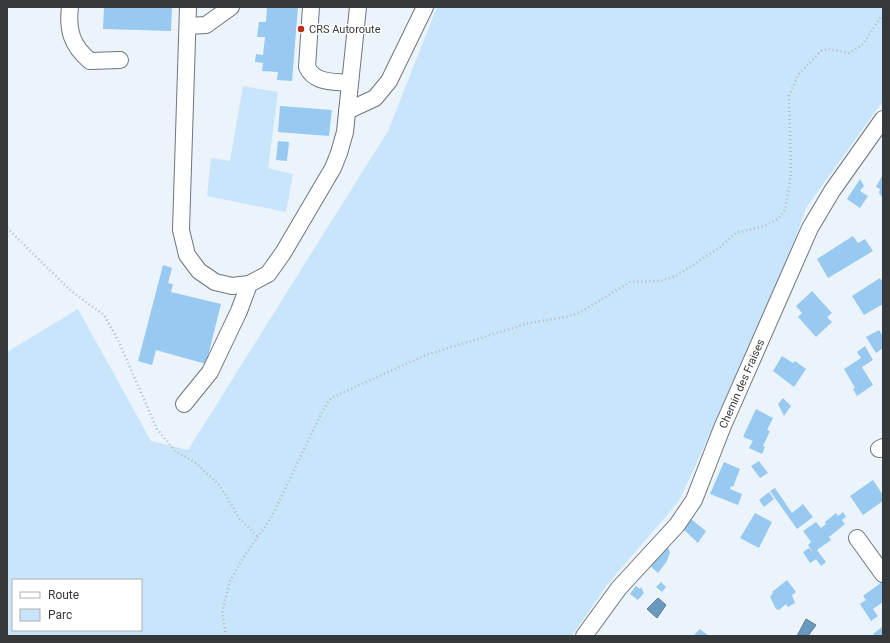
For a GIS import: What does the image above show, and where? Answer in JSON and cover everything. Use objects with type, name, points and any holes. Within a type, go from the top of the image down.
[{"type":"street","points":[[70,7],[68,24],[72,38],[84,56],[90,61],[120,60]]},
{"type":"street","points":[[188,7],[181,230],[187,255],[199,271],[215,282],[232,286],[249,284],[268,274],[284,253],[333,168],[343,139],[358,7]]},
{"type":"street","points":[[188,26],[206,25],[231,7]]},
{"type":"street","points":[[311,7],[307,67],[310,75],[318,80],[350,83]]},
{"type":"street","points":[[347,111],[375,98],[389,81],[425,7]]},
{"type":"street","name":"Chemin des Fraises","points":[[584,636],[619,588],[677,525],[694,500],[722,428],[810,228],[832,191],[883,119]]},
{"type":"street","points":[[184,404],[210,372],[239,311],[249,284]]},
{"type":"street","points":[[857,538],[883,574]]},
{"type":"path","points":[[226,636],[222,613],[230,581],[271,518],[323,410],[331,398],[426,355],[529,323],[546,319],[566,317],[579,312],[630,282],[660,281],[676,276],[719,248],[736,233],[764,226],[778,219],[785,210],[789,188],[791,172],[789,96],[798,75],[821,51],[829,49],[849,53],[863,44],[883,14]]},
{"type":"path","points":[[7,228],[71,292],[104,315],[118,340],[157,429],[175,451],[196,463],[220,486],[240,519],[258,537]]},
{"type":"green space","points":[[437,7],[883,7],[883,101],[806,208],[782,277],[679,501],[606,586],[572,636],[7,636],[7,352],[78,309],[151,441],[188,450],[388,131]]},
{"type":"green space","points":[[243,86],[278,92],[268,168],[293,174],[286,212],[207,196],[211,158],[230,161]]},
{"type":"shaded area","points":[[658,598],[666,605],[657,618],[647,609]]},
{"type":"shaded area","points":[[806,619],[816,625],[808,636],[797,636]]},
{"type":"building","points":[[104,7],[172,7],[171,31],[103,29]]},
{"type":"building","points":[[267,7],[298,7],[292,81],[277,80],[278,72],[262,71],[263,63],[255,62],[256,54],[263,55],[265,37],[257,37],[259,22],[266,22]]},
{"type":"building","points":[[280,106],[332,110],[329,136],[278,132]]},
{"type":"building","points":[[278,141],[289,142],[287,161],[276,160]]},
{"type":"building","points":[[883,174],[883,198],[879,193],[880,189],[876,187]]},
{"type":"building","points":[[860,179],[864,186],[860,191],[868,196],[860,208],[847,199]]},
{"type":"building","points":[[853,236],[858,243],[865,239],[873,251],[828,278],[817,259]]},
{"type":"building","points":[[163,265],[172,268],[168,283],[173,284],[171,292],[221,304],[206,364],[156,350],[152,365],[138,361]]},
{"type":"building","points":[[880,278],[881,280],[883,279],[883,304],[864,315],[852,296]]},
{"type":"building","points":[[812,291],[832,313],[827,317],[832,322],[816,337],[798,317],[802,313],[796,306]]},
{"type":"building","points":[[879,330],[883,336],[883,348],[876,353],[866,337]]},
{"type":"building","points":[[865,346],[873,360],[862,367],[873,385],[857,396],[853,389],[855,388],[844,369],[861,358],[857,352]]},
{"type":"building","points":[[782,356],[793,363],[795,361],[806,369],[794,387],[773,371]]},
{"type":"building","points":[[783,398],[791,406],[784,416],[778,404]]},
{"type":"building","points":[[756,409],[773,418],[767,430],[770,431],[763,446],[765,447],[762,454],[749,448],[753,441],[743,437]]},
{"type":"building","points":[[759,461],[768,473],[760,478],[751,466]]},
{"type":"building","points":[[724,462],[740,469],[733,487],[731,486],[730,489],[742,494],[738,505],[710,494]]},
{"type":"building","points":[[873,480],[883,495],[883,501],[863,515],[850,496]]},
{"type":"building","points":[[775,488],[792,513],[803,504],[813,517],[797,529],[770,491]]},
{"type":"building","points":[[769,492],[774,499],[764,507],[759,500]]},
{"type":"building","points":[[843,512],[846,517],[842,520],[845,524],[829,537],[831,540],[817,550],[826,562],[821,566],[816,559],[810,563],[803,552],[809,548],[813,553],[808,545],[811,542],[803,531],[816,522],[821,528],[826,524],[825,522],[836,513],[838,516]]},
{"type":"building","points":[[755,513],[772,522],[759,548],[740,538]]},
{"type":"building","points":[[691,519],[706,531],[698,543],[683,529]]},
{"type":"building","points":[[666,544],[670,552],[667,561],[658,573],[648,564]]},
{"type":"building","points":[[787,580],[796,592],[792,595],[795,603],[788,607],[786,604],[779,610],[776,609],[770,597],[773,593],[772,592]]},
{"type":"building","points":[[661,582],[666,587],[662,592],[656,587]]},
{"type":"building","points":[[882,582],[883,602],[873,609],[878,616],[871,621],[860,604],[866,600],[863,596]]},
{"type":"building","points":[[636,586],[640,589],[641,587],[644,593],[638,600],[630,594]]},
{"type":"building","points":[[882,627],[883,636],[875,636],[873,634]]},
{"type":"building","points":[[700,629],[709,636],[693,636]]},
{"type":"place","name":"CRS Autoroute","points":[[301,29]]}]
